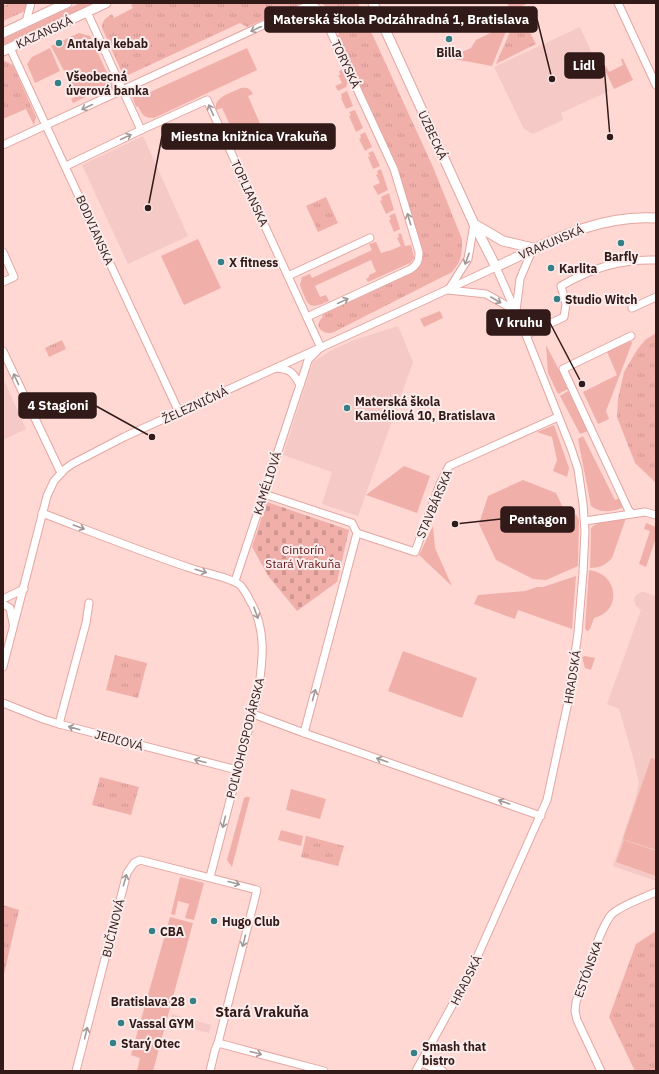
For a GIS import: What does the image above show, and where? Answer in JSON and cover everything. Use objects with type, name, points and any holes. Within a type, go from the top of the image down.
[{"type":"street","points":[[26,22],[31,3]]},
{"type":"street","name":"KAZANSKÁ","points":[[3,33],[67,3]]},
{"type":"street","name":"KAZANSKÁ","points":[[7,50],[106,3]]},
{"type":"street","name":"UZBECKÁ","points":[[373,3],[474,224],[496,267]]},
{"type":"street","points":[[618,3],[656,85]]},
{"type":"street","name":"TORYSKÁ","points":[[3,145],[294,11],[305,7],[314,6],[318,8],[327,24],[394,169],[419,252],[419,260],[411,269],[308,317]]},
{"type":"street","points":[[66,166],[141,130],[87,12]]},
{"type":"street","name":"BODVIANSKA","points":[[7,50],[47,126],[179,412]]},
{"type":"street","name":"TOPLIANSKA","points":[[141,130],[206,100],[308,317],[320,348]]},
{"type":"street","name":"VRAKUNSKÁ","points":[[496,267],[533,248],[589,226],[620,220],[656,218]]},
{"type":"street","points":[[474,224],[503,241],[533,248],[520,279],[516,312],[486,294],[448,290],[468,259],[474,224]]},
{"type":"street","points":[[288,276],[370,238]]},
{"type":"street","points":[[3,252],[14,276],[3,282]]},
{"type":"street","points":[[526,335],[564,317],[566,304],[561,286],[593,270],[610,264],[630,261],[656,260]]},
{"type":"street","name":"ŽELEZNIČNÁ","points":[[3,667],[49,490],[61,473],[72,464],[124,437],[496,267]]},
{"type":"street","name":"HRADSKÁ","points":[[416,1071],[470,973],[541,816],[551,786],[572,683],[580,623],[584,568],[585,521],[575,459],[526,335],[496,267]]},
{"type":"street","points":[[632,308],[656,297]]},
{"type":"street","points":[[631,336],[563,369],[631,513]]},
{"type":"street","name":"KAMÉLIOVÁ","points":[[235,582],[307,363],[320,348]]},
{"type":"street","points":[[3,350],[61,473]]},
{"type":"street","points":[[275,368],[292,372],[300,385]]},
{"type":"street","name":"STAVBÁRSKA","points":[[264,494],[352,523],[357,533],[415,552],[440,484],[449,466],[558,417]]},
{"type":"street","points":[[585,521],[645,512],[656,516]]},
{"type":"street","points":[[42,513],[193,569],[235,582]]},
{"type":"street","points":[[304,733],[357,533]]},
{"type":"street","name":"POĽNOHOSPODÁRSKA","points":[[210,877],[253,714],[262,672],[262,635],[253,606],[242,587],[235,582]]},
{"type":"street","points":[[3,599],[24,589]]},
{"type":"street","points":[[58,724],[86,623],[90,603]]},
{"type":"street","points":[[3,604],[10,608],[13,629]]},
{"type":"street","name":"JEDĽOVÁ","points":[[3,703],[58,724],[237,770]]},
{"type":"street","points":[[253,714],[541,816]]},
{"type":"street","name":"BUČINOVÁ","points":[[76,1071],[121,895],[130,867],[136,862],[143,860],[257,890],[218,1043]]},
{"type":"street","name":"ESTÓNSKA","points":[[601,1071],[577,1020],[575,1011],[576,1002],[601,933],[612,914],[656,892]]},
{"type":"street","points":[[210,1071],[218,1043],[324,1071]]},
{"type":"street","points":[[421,1063],[443,1071]]},
{"type":"shaded area","points":[[580,27],[609,91],[561,113],[563,120],[533,134],[524,129],[494,67]]},
{"type":"shaded area","points":[[143,136],[188,236],[128,264],[82,165]]},
{"type":"shaded area","name":"Materská škola Kaméliová 10, Bratislava","points":[[398,326],[413,362],[358,516],[322,504],[332,472],[283,455],[313,362],[330,351],[354,340]]},
{"type":"shaded area","points":[[3,378],[26,429],[3,440]]},
{"type":"shaded area","points":[[641,592],[656,596],[656,881],[613,866],[635,800],[639,783],[619,709],[607,704],[641,610],[636,606],[634,600],[635,596]]},
{"type":"shaded area","points":[[172,1014],[211,1025],[209,1033],[170,1023]]},
{"type":"green space","points":[[10,3],[27,3],[25,11],[3,21],[3,6]]},
{"type":"green space","points":[[80,3],[94,3],[3,45],[3,39]]},
{"type":"green space","points":[[135,3],[302,3],[247,27],[240,23],[124,77],[102,25],[110,15],[112,14],[114,18],[133,8],[131,5]]},
{"type":"green space","points":[[321,3],[358,3],[433,167],[462,239],[461,257],[452,272],[330,333],[326,333],[319,327],[320,320],[323,317],[322,315],[414,272],[421,265],[423,258],[398,168],[337,36],[339,34],[332,17]]},
{"type":"green space","points":[[507,3],[528,3],[511,13]]},
{"type":"green space","points":[[313,12],[317,16],[323,30],[318,33],[314,24],[302,29],[295,18],[305,13]]},
{"type":"green space","points":[[524,21],[536,44],[496,64],[512,27]]},
{"type":"green space","points":[[509,24],[492,66],[448,58],[471,48],[476,40]]},
{"type":"green space","points":[[79,33],[90,36],[114,88],[110,93],[107,87],[73,103],[71,99],[77,96],[51,46]]},
{"type":"green space","points":[[50,48],[60,71],[35,83],[27,64],[32,57]]},
{"type":"green space","points":[[247,48],[257,70],[154,118],[146,117],[142,114],[138,106],[136,107],[132,95],[135,90],[140,98]]},
{"type":"green space","points":[[621,59],[623,59],[633,80],[614,89],[604,68],[606,66],[609,72],[623,65]]},
{"type":"green space","points":[[5,61],[13,65],[36,117],[34,125],[26,109],[3,119],[3,62]]},
{"type":"green space","points":[[342,70],[348,83],[346,87],[338,91],[335,86],[342,83],[338,75],[340,75],[339,71]]},
{"type":"green space","points":[[241,88],[248,88],[251,90],[253,94],[248,96],[261,126],[267,123],[268,128],[265,136],[261,139],[243,147],[239,147],[230,141],[236,138],[222,108],[216,110],[216,106],[217,102],[224,96]]},
{"type":"green space","points":[[347,91],[353,106],[346,109],[341,98],[341,94]]},
{"type":"green space","points":[[355,110],[363,128],[356,132],[349,116],[351,115],[349,112]]},
{"type":"green space","points":[[365,132],[372,147],[365,151],[359,139],[361,138],[360,135]]},
{"type":"green space","points":[[373,151],[380,166],[373,169],[368,153]]},
{"type":"green space","points":[[381,169],[388,190],[378,195],[373,186],[380,183],[376,175],[378,174],[377,171]]},
{"type":"green space","points":[[389,193],[394,210],[386,214],[380,201],[382,200],[381,197]]},
{"type":"green space","points":[[326,197],[338,223],[318,232],[306,206]]},
{"type":"green space","points":[[395,213],[400,229],[394,232],[389,216]]},
{"type":"green space","points":[[401,233],[405,246],[411,245],[414,258],[410,263],[368,282],[366,279],[369,275],[376,272],[371,260],[315,286],[320,297],[326,295],[329,301],[316,306],[309,304],[300,285],[302,277],[310,274],[312,278],[372,250],[369,244],[376,242],[381,253],[401,246],[397,238],[399,237],[398,234]]},
{"type":"green space","points":[[198,239],[221,288],[184,305],[161,256]]},
{"type":"green space","points":[[440,311],[443,318],[424,327],[420,319]]},
{"type":"green space","points":[[656,333],[656,483],[635,463],[617,417],[618,399],[624,372],[637,350],[645,340]]},
{"type":"green space","points":[[62,340],[66,349],[49,357],[45,348]]},
{"type":"green space","points":[[631,341],[632,343],[606,411],[609,419],[598,424],[583,392],[617,375],[607,352]]},
{"type":"green space","points":[[546,345],[568,389],[558,394],[548,373]]},
{"type":"green space","points":[[568,391],[588,431],[580,434],[560,396]]},
{"type":"green space","points":[[554,425],[569,468],[567,477],[553,471],[557,460],[552,437],[537,432]]},
{"type":"green space","points":[[583,436],[615,500],[620,498],[623,505],[622,508],[606,511],[598,510],[591,506],[578,439]]},
{"type":"green space","points":[[404,466],[430,476],[417,513],[366,495]]},
{"type":"green space","points":[[523,480],[556,493],[568,518],[576,514],[579,520],[578,566],[546,580],[533,579],[496,560],[479,524],[488,496]]},
{"type":"green space","name":"Cintorín Stará Vrakuňa","points":[[267,502],[349,530],[337,582],[297,611],[269,577],[252,547]]},
{"type":"green space","points":[[626,518],[612,558],[602,566],[590,568],[591,528],[598,523]]},
{"type":"green space","points":[[646,523],[656,527],[656,538],[646,567],[639,564],[650,531],[644,529]]},
{"type":"green space","points":[[433,526],[435,548],[452,586],[419,555]]},
{"type":"green space","points":[[589,570],[599,573],[606,578],[611,585],[613,601],[610,608],[603,614],[594,618],[588,631],[585,628]]},
{"type":"green space","points":[[576,576],[572,629],[518,610],[515,619],[474,604],[478,595],[525,591],[537,587],[543,587]]},
{"type":"green space","points":[[403,651],[477,678],[462,718],[388,691]]},
{"type":"green space","points":[[115,655],[147,663],[138,698],[106,690]]},
{"type":"green space","points":[[585,656],[595,658],[591,670],[585,668],[582,657]]},
{"type":"green space","points":[[651,758],[656,760],[656,850],[623,839]]},
{"type":"green space","points":[[100,777],[139,787],[131,815],[92,805]]},
{"type":"green space","points":[[291,789],[326,799],[320,819],[286,810]]},
{"type":"green space","points":[[250,797],[232,867],[227,860],[244,798]]},
{"type":"green space","points":[[281,830],[303,836],[301,846],[278,840]]},
{"type":"green space","points":[[306,836],[344,846],[338,866],[301,857]]},
{"type":"green space","points":[[624,840],[656,851],[656,876],[616,862]]},
{"type":"green space","points":[[180,877],[204,883],[194,920],[185,918],[189,904],[178,901],[175,915],[171,914]]},
{"type":"green space","points":[[3,905],[19,910],[3,978]]},
{"type":"green space","points":[[170,917],[193,923],[153,1071],[137,1071],[140,1058],[131,1055]]},
{"type":"green space","points":[[656,931],[656,1071],[635,1071],[609,1017],[636,944]]},
{"type":"place","name":"Billa","points":[[449,39]]},
{"type":"place","name":"Antalya kebab","points":[[59,43]]},
{"type":"place","name":"Materská škola Podzáhradná 1, Bratislava","points":[[552,79]]},
{"type":"place","name":"Všeobecná úverová banka","points":[[58,83]]},
{"type":"place","name":"Lidl","points":[[610,137]]},
{"type":"place","name":"Miestna knižnica Vrakuňa","points":[[148,208]]},
{"type":"place","name":"Barfly","points":[[621,243]]},
{"type":"place","name":"X fitness","points":[[221,262]]},
{"type":"place","name":"Karlita","points":[[551,268]]},
{"type":"place","name":"Studio Witch","points":[[557,299]]},
{"type":"place","name":"V kruhu","points":[[582,384]]},
{"type":"place","name":"Materská škola Kaméliová 10, Bratislava","points":[[347,408]]},
{"type":"place","name":"4 Stagioni","points":[[152,437]]},
{"type":"place","name":"Pentagon","points":[[455,524]]},
{"type":"place","name":"Hugo Club","points":[[214,921]]},
{"type":"place","name":"CBA","points":[[152,931]]},
{"type":"place","name":"Bratislava 28","points":[[193,1001]]},
{"type":"place","name":"Vassal GYM","points":[[121,1023]]},
{"type":"place","name":"Starý Otec","points":[[113,1043]]},
{"type":"place","name":"Smash that bistro","points":[[414,1053]]},
{"type":"district","name":"Stará Vrakuňa","points":[[262,1012]]}]
